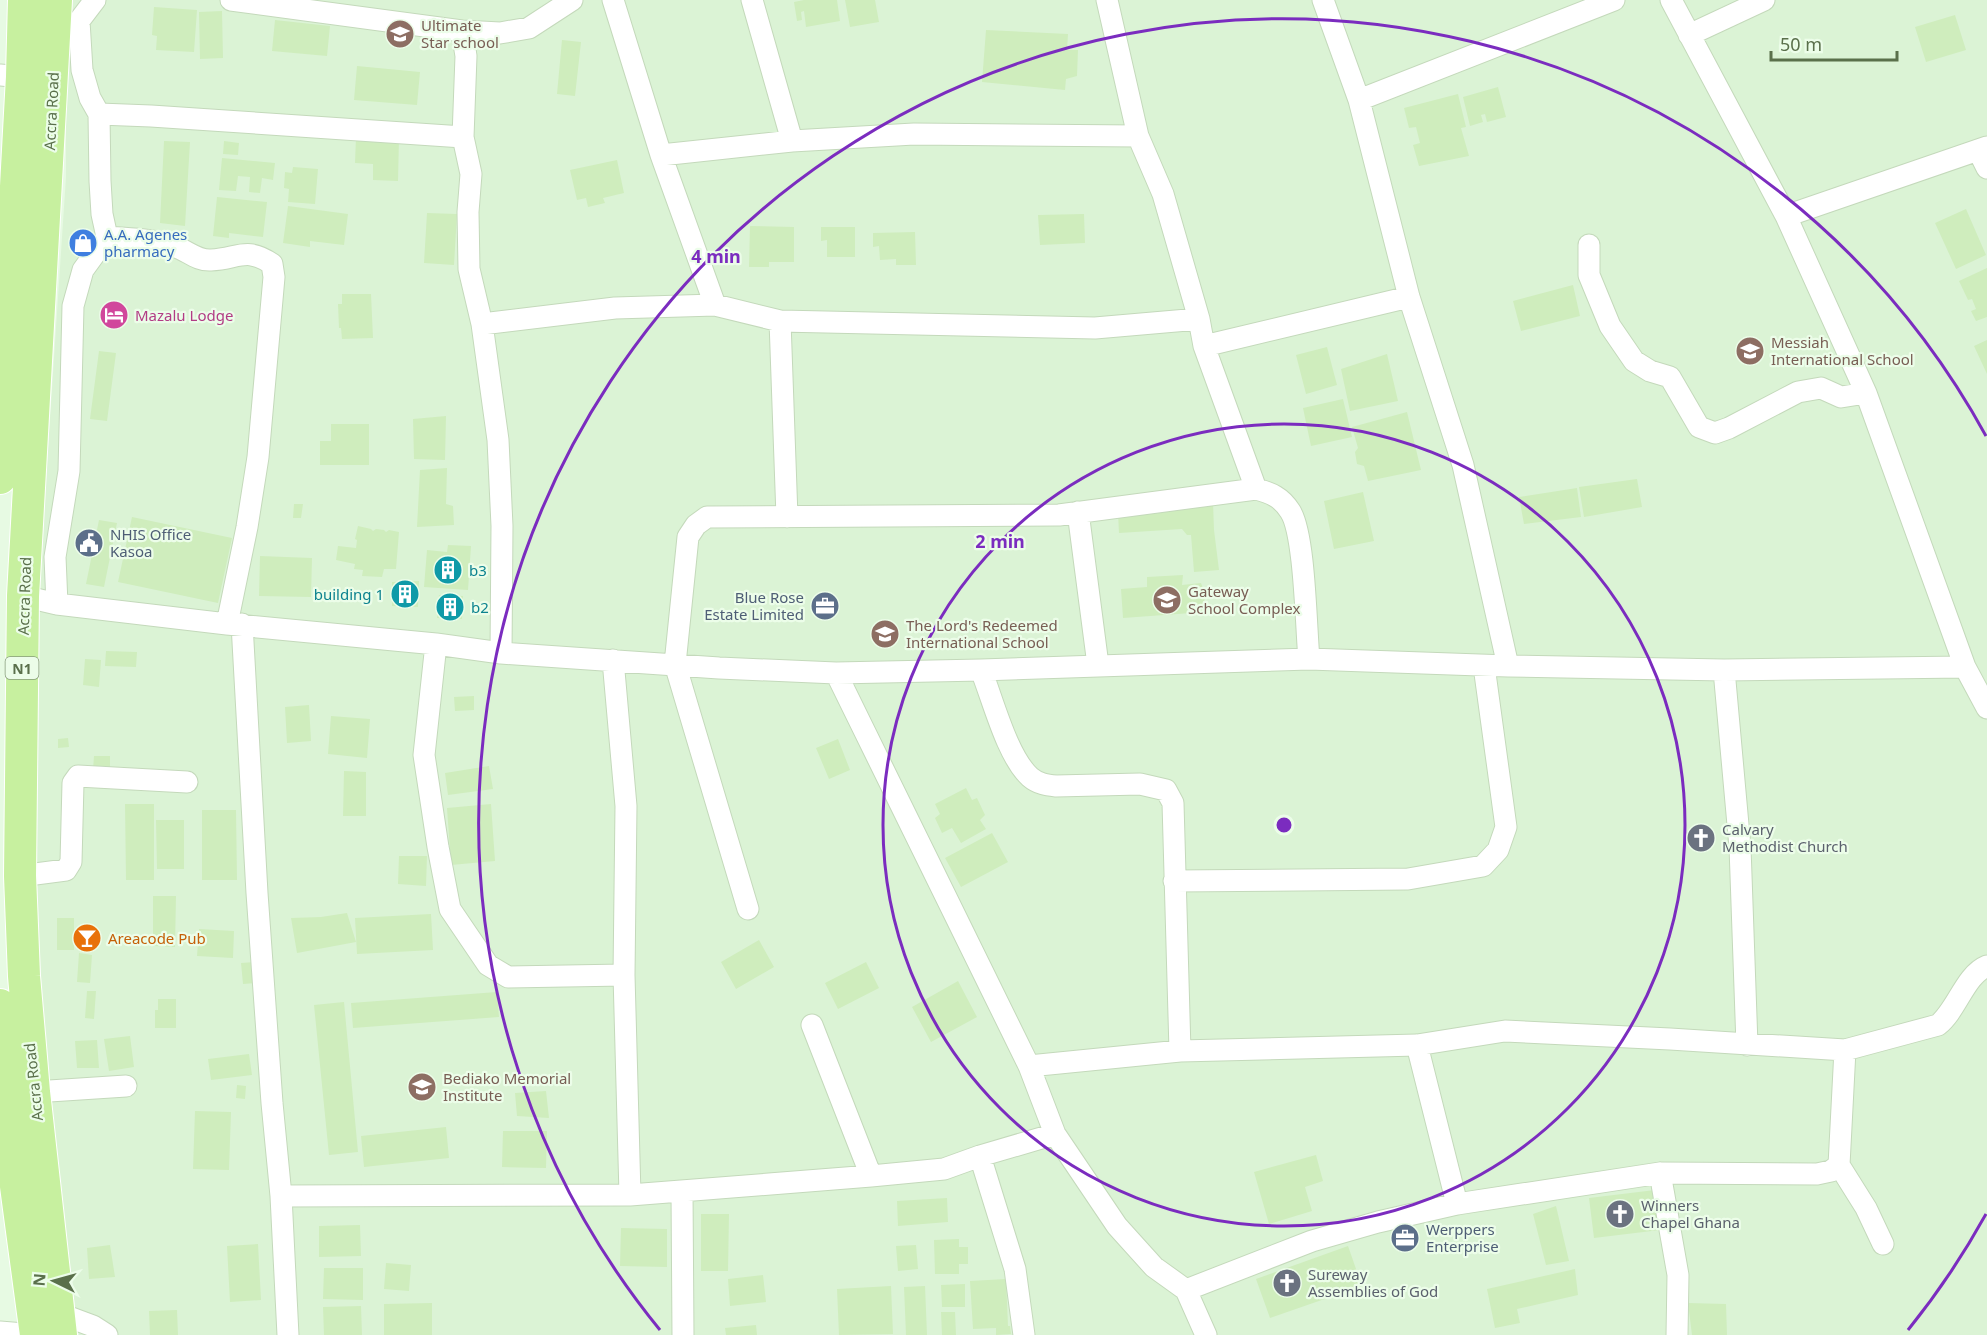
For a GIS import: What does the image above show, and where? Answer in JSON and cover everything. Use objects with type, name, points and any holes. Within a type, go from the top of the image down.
[{"type":"highway","name":"Accra Road","points":[[0,478],[11,76],[24,0]]},
{"type":"highway","name":"Accra Road","points":[[56,0],[67,28],[23,596],[20,876],[24,976],[34,1092],[60,1324]]},
{"type":"highway","name":"Accra Road","points":[[0,1005],[6,1150],[36,1335]]},
{"type":"street","points":[[57,604],[55,557],[69,471],[73,306],[83,270],[107,237],[101,203],[99,114],[90,98],[67,28],[95,0]]},
{"type":"street","points":[[231,0],[462,31],[500,33],[529,27],[572,0]]},
{"type":"street","points":[[613,0],[662,155],[715,305]]},
{"type":"street","points":[[752,0],[792,141]]},
{"type":"street","points":[[1107,0],[1138,136],[1162,194],[1199,319],[1204,346],[1256,489]]},
{"type":"street","points":[[1323,0],[1359,100],[1409,297],[1463,465],[1508,666]]},
{"type":"street","points":[[1359,100],[1614,0]]},
{"type":"street","points":[[1671,0],[1786,216],[1866,393],[1965,667],[1987,708]]},
{"type":"street","points":[[1689,35],[1764,0]]},
{"type":"street","points":[[462,31],[466,56],[463,137],[471,174],[468,212],[469,269],[482,324],[498,440],[502,526],[501,653]]},
{"type":"street","points":[[99,114],[463,137]]},
{"type":"street","points":[[662,155],[792,141],[914,134],[1138,136]]},
{"type":"street","points":[[1786,216],[1984,155]]},
{"type":"street","points":[[107,237],[158,242],[210,260],[251,254],[272,264],[274,277],[258,458],[235,624],[281,1196],[288,1335]]},
{"type":"street","points":[[1589,245],[1590,275],[1610,326],[1634,361],[1650,371],[1670,377],[1699,427],[1716,433],[1798,392],[1821,388],[1840,397],[1866,393]]},
{"type":"street","points":[[1204,346],[1409,297]]},
{"type":"street","points":[[482,324],[615,308],[715,305],[780,321],[1095,328],[1199,319]]},
{"type":"street","points":[[780,321],[787,517]]},
{"type":"street","points":[[748,909],[675,664],[688,537],[696,525],[707,517],[1059,515],[1256,489],[1274,494],[1291,512],[1297,530],[1309,659]]},
{"type":"street","points":[[1078,512],[1098,665]]},
{"type":"street","points":[[23,596],[57,604],[436,644],[501,653],[719,668],[836,673],[1309,659],[1484,666],[1724,670],[1965,667]]},
{"type":"street","points":[[436,644],[424,754],[450,909],[488,965],[508,977],[624,975]]},
{"type":"street","points":[[613,660],[626,806],[624,975],[630,1195]]},
{"type":"street","points":[[1174,881],[1408,879],[1483,866],[1498,850],[1506,827],[1484,666]]},
{"type":"street","points":[[981,670],[1016,760],[1031,778],[1043,785],[1056,786],[1140,784],[1166,790],[1173,802],[1180,1051]]},
{"type":"street","points":[[1724,670],[1740,847],[1747,1045]]},
{"type":"street","points":[[836,673],[1029,1066],[1055,1134],[1117,1226],[1154,1267],[1186,1290],[1206,1335]]},
{"type":"street","points":[[20,876],[66,870],[72,862],[73,783],[78,776],[187,782]]},
{"type":"street","points":[[1029,1066],[1180,1051],[1417,1045],[1505,1031],[1845,1050],[1938,1025],[1948,1017],[1974,976],[1987,966]]},
{"type":"street","points":[[812,1024],[871,1176]]},
{"type":"street","points":[[1417,1045],[1457,1204]]},
{"type":"street","points":[[1845,1050],[1839,1164],[1866,1208],[1883,1244]]},
{"type":"street","points":[[34,1092],[126,1086]]},
{"type":"street","points":[[281,1196],[630,1195],[871,1176],[944,1169],[1055,1134]]},
{"type":"street","points":[[980,1156],[1015,1269],[1024,1335]]},
{"type":"street","points":[[1186,1290],[1312,1242],[1378,1222],[1457,1204],[1660,1173],[1817,1174],[1831,1171],[1839,1164]]},
{"type":"street","points":[[1660,1173],[1678,1275],[1677,1335]]},
{"type":"street","points":[[682,1191],[683,1335]]},
{"type":"street","points":[[60,1324],[93,1326],[107,1335]]},
{"type":"street","points":[[0,1332],[36,1335]]},
{"type":"shaded area","points":[[66,0],[1987,0],[1987,1335],[79,1335],[49,1121],[38,1009],[36,670],[39,584],[66,177]]},
{"type":"building","points":[[837,0],[840,21],[806,27],[804,11],[801,12],[802,20],[797,21],[794,2]]},
{"type":"building","points":[[845,0],[875,0],[879,22],[850,27]]},
{"type":"building","points":[[154,7],[197,10],[194,52],[156,50],[157,36],[152,35]]},
{"type":"building","points":[[222,11],[223,58],[200,59],[199,12]]},
{"type":"building","points":[[1955,15],[1966,50],[1926,62],[1915,27]]},
{"type":"building","points":[[275,20],[330,26],[327,56],[272,51]]},
{"type":"building","points":[[986,30],[1068,34],[1067,50],[1078,50],[1077,76],[1066,79],[1065,90],[982,82]]},
{"type":"building","points":[[562,40],[581,42],[575,96],[557,94]]},
{"type":"building","points":[[357,66],[420,72],[417,105],[354,100]]},
{"type":"building","points":[[1498,87],[1506,117],[1487,122],[1485,114],[1481,115],[1483,122],[1470,126],[1463,97]]},
{"type":"building","points":[[1458,94],[1466,127],[1461,128],[1469,156],[1419,166],[1413,145],[1420,143],[1416,127],[1409,128],[1404,108]]},
{"type":"building","points":[[356,137],[399,138],[398,181],[373,180],[373,164],[355,163]]},
{"type":"building","points":[[164,141],[190,142],[185,226],[160,223]]},
{"type":"building","points":[[224,141],[239,143],[238,155],[223,154]]},
{"type":"building","points":[[222,158],[275,163],[273,180],[262,178],[260,193],[249,192],[250,177],[238,176],[236,191],[219,190]]},
{"type":"building","points":[[617,160],[624,193],[603,198],[605,203],[588,207],[586,198],[577,200],[570,170]]},
{"type":"building","points":[[293,167],[318,169],[315,204],[288,202],[289,189],[284,188],[285,172],[292,173]]},
{"type":"building","points":[[217,197],[267,202],[263,237],[229,233],[229,238],[213,236]]},
{"type":"building","points":[[288,206],[348,214],[344,245],[310,241],[310,247],[283,243]]},
{"type":"building","points":[[1966,209],[1986,255],[1956,269],[1935,223]]},
{"type":"building","points":[[427,213],[457,214],[454,265],[424,263]]},
{"type":"building","points":[[1084,214],[1085,243],[1040,245],[1038,215]]},
{"type":"building","points":[[750,226],[794,227],[794,262],[769,262],[769,267],[749,267]]},
{"type":"building","points":[[821,227],[855,227],[855,257],[827,257],[827,240],[821,241]]},
{"type":"building","points":[[915,232],[916,265],[896,265],[896,259],[880,260],[879,246],[873,247],[873,233]]},
{"type":"building","points":[[1987,268],[1987,317],[1976,321],[1971,311],[1976,309],[1972,299],[1968,300],[1959,281]]},
{"type":"building","points":[[1573,285],[1580,316],[1521,331],[1513,301]]},
{"type":"building","points":[[342,294],[371,294],[373,338],[342,339],[338,304],[342,304]]},
{"type":"building","points":[[1987,340],[1987,374],[1974,346]]},
{"type":"building","points":[[1327,347],[1337,385],[1306,394],[1296,355]]},
{"type":"building","points":[[99,351],[116,353],[107,421],[90,419]]},
{"type":"building","points":[[1387,354],[1398,401],[1350,411],[1341,369]]},
{"type":"building","points":[[1343,399],[1352,437],[1311,446],[1303,408]]},
{"type":"building","points":[[1407,412],[1421,470],[1368,481],[1364,466],[1357,464],[1355,452],[1358,448],[1352,427]]},
{"type":"building","points":[[446,416],[445,460],[414,459],[413,419]]},
{"type":"building","points":[[331,424],[369,424],[369,465],[320,465],[320,441],[331,441]]},
{"type":"building","points":[[447,468],[446,504],[453,506],[454,525],[417,527],[420,470]]},
{"type":"building","points":[[1637,479],[1642,507],[1584,517],[1579,487]]},
{"type":"building","points":[[1577,488],[1581,517],[1524,524],[1519,497]]},
{"type":"building","points":[[1363,492],[1374,541],[1334,549],[1324,501]]},
{"type":"building","points":[[1213,502],[1219,570],[1194,572],[1191,535],[1187,535],[1182,529],[1119,533],[1118,513]]},
{"type":"building","points":[[294,504],[303,504],[301,518],[293,518]]},
{"type":"building","points":[[132,517],[232,538],[218,603],[118,582]]},
{"type":"building","points":[[99,520],[117,523],[104,587],[86,584]]},
{"type":"building","points":[[358,526],[373,531],[376,529],[399,532],[396,569],[384,569],[382,577],[362,576],[363,570],[354,569],[355,564],[336,560],[338,546],[356,548],[357,540],[355,539]]},
{"type":"building","name":"b3","points":[[448,545],[471,546],[468,590],[424,587],[427,550],[447,552]]},
{"type":"building","points":[[260,556],[312,558],[311,597],[259,596]]},
{"type":"building","points":[[1183,575],[1182,585],[1201,583],[1204,591],[1205,612],[1123,618],[1121,589],[1147,587],[1147,577]]},
{"type":"building","name":"building 1","points":[[419,581],[418,607],[392,606],[392,582]]},
{"type":"building","name":"b2","points":[[439,595],[463,596],[462,619],[437,618]]},
{"type":"building","points":[[106,651],[137,652],[136,667],[105,666]]},
{"type":"building","points":[[85,659],[101,660],[99,687],[83,685]]},
{"type":"building","points":[[474,696],[474,710],[455,711],[454,697]]},
{"type":"building","points":[[309,705],[311,741],[287,743],[285,707]]},
{"type":"building","points":[[331,716],[370,719],[367,758],[328,754]]},
{"type":"building","points":[[68,738],[69,747],[58,748],[58,739]]},
{"type":"building","points":[[838,739],[850,770],[829,779],[816,748]]},
{"type":"building","points":[[94,756],[110,756],[110,770],[93,770]]},
{"type":"building","points":[[489,766],[493,789],[448,795],[445,773]]},
{"type":"building","points":[[344,771],[366,772],[366,816],[343,816]]},
{"type":"building","points":[[966,788],[972,800],[977,798],[985,815],[980,820],[986,829],[961,843],[952,828],[942,833],[935,818],[940,814],[935,804]]},
{"type":"building","points":[[125,804],[154,804],[154,880],[126,880]]},
{"type":"building","points":[[491,804],[495,861],[451,865],[447,808]]},
{"type":"building","points":[[202,810],[236,810],[237,880],[202,880]]},
{"type":"building","points":[[156,820],[184,820],[184,869],[157,869]]},
{"type":"building","points":[[992,833],[1008,862],[961,887],[945,858]]},
{"type":"building","points":[[399,856],[427,856],[426,886],[398,884]]},
{"type":"building","points":[[153,896],[176,896],[175,947],[153,946]]},
{"type":"building","points":[[347,913],[356,942],[297,953],[291,918]]},
{"type":"building","points":[[431,914],[433,950],[357,954],[355,918]]},
{"type":"building","points":[[57,918],[74,918],[74,950],[57,950]]},
{"type":"building","points":[[199,929],[234,931],[233,958],[197,956]]},
{"type":"building","points":[[759,940],[774,967],[736,989],[721,962]]},
{"type":"building","points":[[79,953],[92,955],[90,983],[77,982]]},
{"type":"building","points":[[255,962],[256,983],[243,984],[241,963]]},
{"type":"building","points":[[866,962],[879,988],[838,1009],[825,983]]},
{"type":"building","points":[[958,981],[977,1017],[931,1042],[912,1007]]},
{"type":"building","points":[[87,991],[96,991],[94,1019],[85,1018]]},
{"type":"building","points":[[497,992],[499,1017],[353,1028],[351,1003]]},
{"type":"building","points":[[158,999],[176,999],[176,1028],[155,1028],[155,1010],[158,1010]]},
{"type":"building","points":[[344,1002],[358,1152],[329,1155],[314,1005]]},
{"type":"building","points":[[130,1036],[134,1067],[109,1071],[104,1039]]},
{"type":"building","points":[[97,1040],[99,1068],[77,1068],[75,1041]]},
{"type":"building","points":[[249,1054],[252,1075],[211,1080],[208,1059]]},
{"type":"building","points":[[237,1085],[246,1086],[245,1099],[236,1098]]},
{"type":"building","points":[[546,1091],[549,1118],[517,1116],[515,1093]]},
{"type":"building","points":[[195,1111],[231,1112],[229,1170],[193,1169]]},
{"type":"building","points":[[446,1127],[449,1158],[364,1167],[361,1136]]},
{"type":"building","points":[[503,1131],[547,1131],[546,1168],[502,1167]]},
{"type":"building","points":[[1316,1155],[1323,1181],[1305,1187],[1312,1211],[1269,1224],[1254,1172]]},
{"type":"building","points":[[1655,1190],[1660,1230],[1594,1238],[1589,1198]]},
{"type":"building","points":[[947,1198],[948,1222],[898,1226],[897,1201]]},
{"type":"building","points":[[1556,1206],[1569,1261],[1546,1265],[1533,1214]]},
{"type":"building","points":[[701,1214],[729,1214],[728,1271],[701,1271]]},
{"type":"building","points":[[360,1225],[361,1256],[319,1257],[319,1226]]},
{"type":"building","points":[[621,1228],[667,1229],[667,1267],[620,1266]]},
{"type":"building","points":[[959,1239],[959,1247],[968,1247],[968,1264],[959,1264],[959,1274],[935,1274],[934,1240]]},
{"type":"building","points":[[258,1244],[261,1300],[230,1302],[227,1246]]},
{"type":"building","points":[[110,1245],[115,1277],[89,1279],[87,1248]]},
{"type":"building","points":[[916,1245],[918,1269],[898,1271],[896,1246]]},
{"type":"building","points":[[1348,1246],[1362,1286],[1270,1318],[1256,1279]]},
{"type":"building","points":[[386,1263],[411,1265],[409,1291],[384,1289]]},
{"type":"building","points":[[324,1268],[363,1268],[363,1300],[323,1299]]},
{"type":"building","points":[[1575,1269],[1578,1295],[1517,1309],[1520,1323],[1495,1328],[1487,1289]]},
{"type":"building","points":[[763,1275],[766,1302],[730,1306],[728,1279]]},
{"type":"building","points":[[1006,1279],[1008,1326],[1010,1326],[1011,1334],[996,1335],[996,1328],[973,1329],[970,1281]]},
{"type":"building","points":[[965,1284],[965,1307],[942,1307],[941,1285]]},
{"type":"building","points":[[891,1286],[893,1334],[839,1335],[837,1289]]},
{"type":"building","points":[[925,1286],[927,1335],[906,1335],[904,1287]]},
{"type":"building","points":[[432,1303],[432,1335],[384,1335],[384,1304]]},
{"type":"building","points":[[1688,1303],[1726,1304],[1727,1335],[1692,1335]]},
{"type":"building","points":[[361,1306],[362,1335],[324,1335],[323,1307]]},
{"type":"building","points":[[177,1310],[178,1335],[150,1335],[149,1311]]},
{"type":"building","points":[[941,1312],[955,1312],[956,1335],[942,1335]]},
{"type":"building","points":[[756,1325],[757,1335],[726,1335],[725,1328]]},
{"type":"place","name":"Ultimate Star school","points":[[400,34]]},
{"type":"place","name":"A.A. Agenes pharmacy","points":[[83,243]]},
{"type":"place","name":"Mazalu Lodge","points":[[114,315]]},
{"type":"place","name":"Messiah International School","points":[[1750,351]]},
{"type":"place","name":"NHIS Office Kasoa","points":[[89,543]]},
{"type":"place","name":"b3","points":[[448,570]]},
{"type":"place","name":"building 1","points":[[405,594]]},
{"type":"place","name":"Gateway School Complex","points":[[1167,600]]},
{"type":"place","name":"Blue Rose Estate Limited","points":[[825,606]]},
{"type":"place","name":"b2","points":[[450,607]]},
{"type":"place","name":"The Lord's Redeemed International School","points":[[885,634]]},
{"type":"place","name":"Calvary Methodist Church","points":[[1701,838]]},
{"type":"place","name":"Areacode Pub","points":[[87,938]]},
{"type":"place","name":"Bediako Memorial Institute","points":[[422,1087]]},
{"type":"place","name":"Winners Chapel Ghana","points":[[1620,1214]]},
{"type":"place","name":"Werppers Enterprise","points":[[1405,1238]]},
{"type":"place","name":"Sureway Assemblies of God","points":[[1287,1283]]}]
